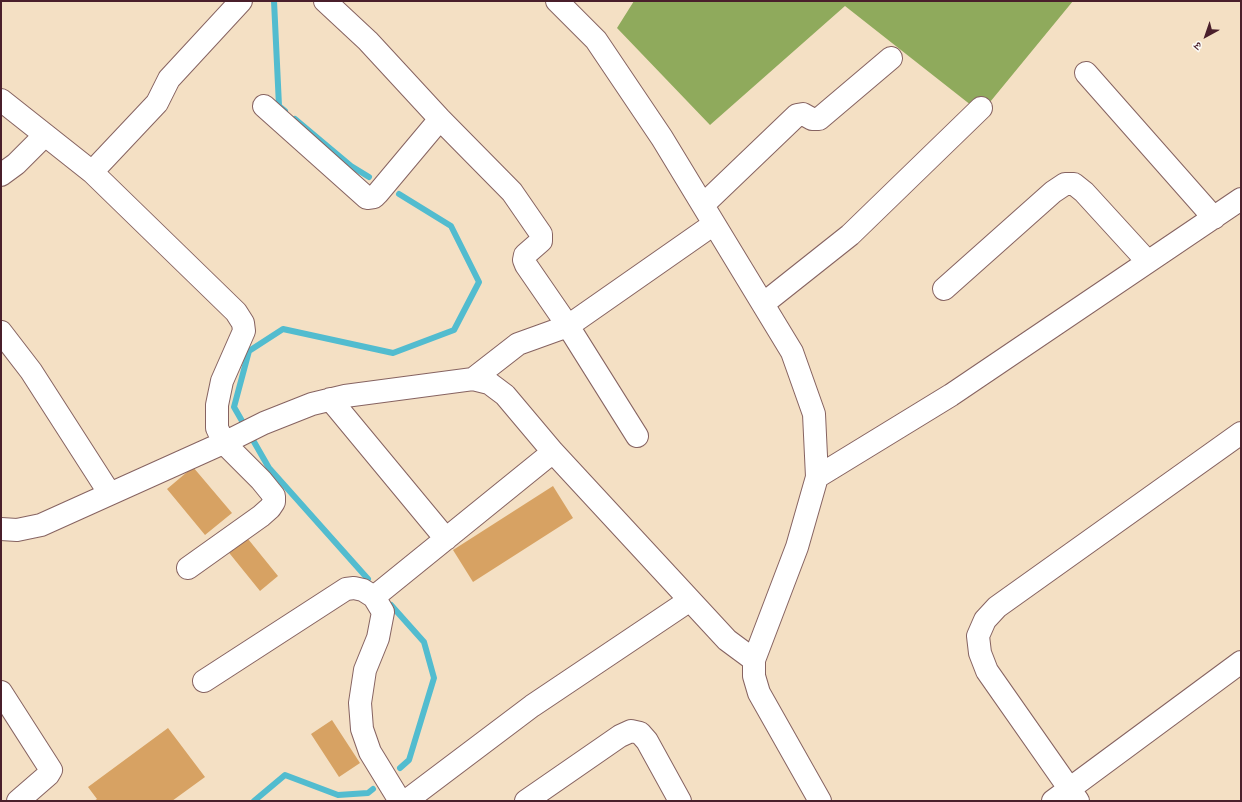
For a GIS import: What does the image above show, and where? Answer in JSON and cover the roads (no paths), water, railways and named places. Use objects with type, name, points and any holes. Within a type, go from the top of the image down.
[{"type":"street","points":[[92,172],[157,103],[169,79],[241,1]]},
{"type":"street","points":[[325,1],[368,41],[440,119],[512,192],[541,234],[541,241],[526,255],[524,260],[568,326],[637,436]]},
{"type":"street","points":[[557,1],[596,40],[662,138],[792,352],[814,414],[817,477],[797,547],[754,660],[754,676],[759,693],[820,801]]},
{"type":"street","points":[[703,205],[797,115],[803,114],[812,119],[819,119],[891,58]]},
{"type":"street","points":[[1086,73],[1214,218]]},
{"type":"street","points":[[1,100],[92,172],[236,312],[243,323],[244,331],[222,381],[217,405],[218,428],[274,496],[274,502],[261,516],[188,568]]},
{"type":"street","points":[[264,106],[367,198],[374,197],[378,193],[440,119]]},
{"type":"street","points":[[763,304],[850,235],[981,108]]},
{"type":"street","points":[[1,175],[16,164],[45,135]]},
{"type":"street","points":[[944,289],[1053,192],[1065,184],[1074,184],[1084,192],[1148,262]]},
{"type":"street","points":[[817,477],[951,395],[1214,218],[1238,207]]},
{"type":"street","points":[[473,379],[518,344],[568,326],[714,224]]},
{"type":"street","points":[[1,332],[30,371],[110,494]]},
{"type":"street","points":[[1,529],[17,530],[41,525],[228,441],[264,423],[312,404],[345,396],[473,379],[489,383],[505,395],[552,452],[727,640],[754,660]]},
{"type":"street","points":[[330,399],[446,539]]},
{"type":"street","points":[[1241,433],[997,607],[985,620],[978,636],[980,653],[987,671],[1067,797],[1241,662]]},
{"type":"street","points":[[374,597],[552,452]]},
{"type":"street","points":[[204,681],[346,589],[354,588],[363,590],[374,597],[383,612],[383,619],[365,670],[360,703],[362,729],[370,752],[400,801]]},
{"type":"street","points":[[406,801],[532,706],[690,600]]},
{"type":"street","points":[[1,692],[51,770],[48,775],[18,801]]},
{"type":"street","points":[[526,801],[620,736],[631,731],[640,733],[647,741],[680,801]]},
{"type":"waterway","points":[[274,1],[279,106],[285,111]]},
{"type":"waterway","points":[[295,119],[351,166],[369,177]]},
{"type":"waterway","points":[[368,579],[269,468],[234,407],[249,351],[283,329],[393,353],[454,330],[479,282],[451,226],[399,194]]},
{"type":"waterway","points":[[391,605],[424,642],[434,678],[409,760],[400,768]]},
{"type":"waterway","points":[[254,801],[285,775],[338,795],[368,793],[373,789]]}]
